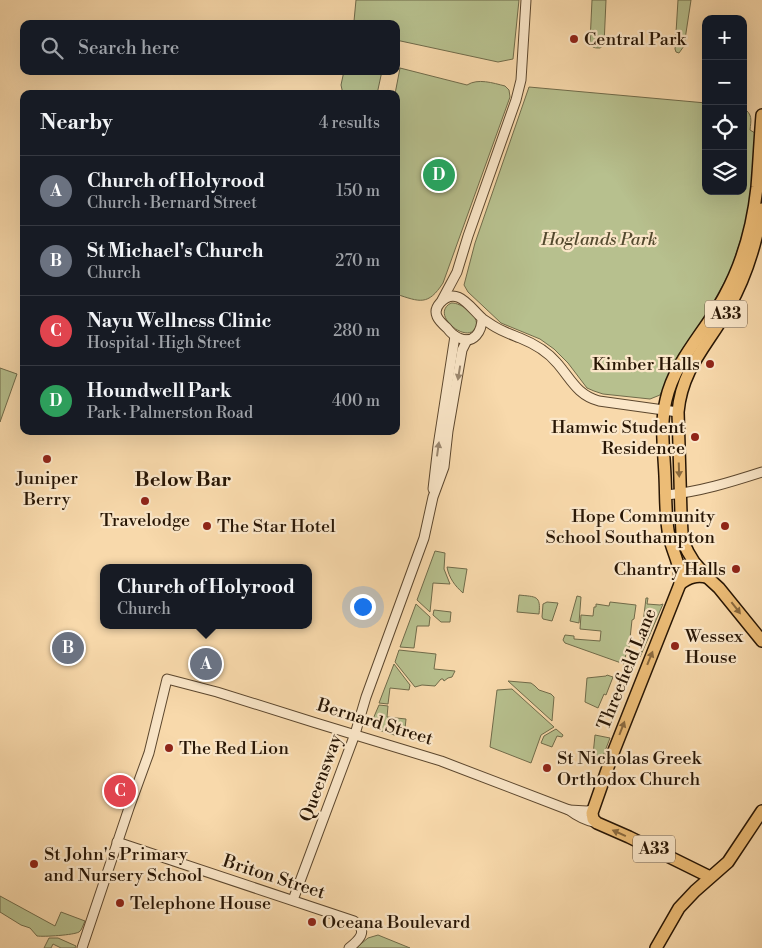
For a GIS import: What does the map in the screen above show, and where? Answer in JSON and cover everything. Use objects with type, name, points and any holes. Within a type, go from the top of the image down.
[{"type":"main road","name":"A33","points":[[680,584],[680,568],[669,535],[663,428],[664,410],[675,374],[684,357],[716,313],[735,274],[742,254],[757,188],[762,115]]},
{"type":"main road","name":"A33","points":[[762,210],[754,246],[738,290],[719,325],[686,376],[680,396],[678,412],[680,494],[684,544],[694,562],[726,596],[762,641]]},
{"type":"main road","points":[[680,584],[690,577],[707,577]]},
{"type":"main road","name":"Threefield Lane","points":[[593,810],[613,753],[680,584]]},
{"type":"main road","points":[[593,810],[592,815],[597,823]]},
{"type":"main road","points":[[656,948],[679,908],[730,859],[762,811]]},
{"type":"main road","name":"Bernard Street","points":[[597,823],[710,877]]},
{"type":"street","points":[[482,318],[480,331],[467,340],[455,336],[438,320],[436,312],[457,272],[516,100],[520,80],[526,0]]},
{"type":"street","points":[[457,272],[458,289],[462,298],[482,318],[502,332],[526,340],[544,350],[557,362],[581,392],[592,399],[678,412]]},
{"type":"street","points":[[442,301],[453,296],[462,298]]},
{"type":"street","points":[[476,335],[502,332]]},
{"type":"street","name":"Queensway","points":[[433,497],[433,481],[455,336]]},
{"type":"street","name":"Queensway","points":[[293,900],[424,538],[433,497],[444,466],[462,350],[467,340]]},
{"type":"street","points":[[666,494],[680,494],[715,486],[762,472]]},
{"type":"street","name":"Bernard Street","points":[[117,842],[149,753],[167,679],[441,760],[569,810],[583,819],[597,823]]},
{"type":"street","name":"Bernard Street","points":[[569,810],[584,812],[593,810]]},
{"type":"street","points":[[82,948],[117,842]]},
{"type":"street","name":"Briton Street","points":[[117,842],[354,921],[361,928],[360,937],[349,948]]},
{"type":"green space","points":[[356,0],[519,0],[513,59],[498,62],[400,41],[400,20],[354,20]]},
{"type":"green space","points":[[592,0],[606,0],[604,45],[600,48],[592,46],[590,43]]},
{"type":"green space","points":[[678,0],[691,0],[684,46],[679,53],[675,49]]},
{"type":"green space","points":[[400,68],[467,85],[481,81],[505,86],[509,90],[510,97],[443,283],[433,296],[423,300],[400,295],[400,90],[396,90]]},
{"type":"green space","points":[[343,75],[381,75],[378,90],[342,90]]},
{"type":"green space","name":"Hoglands Park","points":[[529,87],[702,103],[702,195],[747,195],[747,111],[750,115],[750,130],[755,133],[752,191],[746,223],[731,270],[708,312],[679,354],[660,395],[650,399],[603,394],[587,388],[568,363],[554,349],[540,339],[501,323],[468,292],[464,285],[475,243]]},
{"type":"green space","points":[[451,303],[460,305],[474,316],[476,325],[474,330],[469,333],[457,330],[446,320],[444,314],[446,308]]},
{"type":"green space","points":[[0,368],[17,374],[0,422]]},
{"type":"green space","points":[[435,551],[445,553],[444,569],[450,584],[433,583],[430,612],[417,600]]},
{"type":"green space","points":[[447,567],[467,569],[463,593],[453,582]]},
{"type":"green space","points":[[519,595],[536,598],[539,603],[539,614],[517,612]]},
{"type":"green space","points":[[577,596],[581,597],[579,623],[570,621]]},
{"type":"green space","points":[[646,598],[648,598],[647,604],[663,604],[640,657],[642,650],[640,649]]},
{"type":"green space","points":[[547,602],[558,603],[552,621],[542,617],[543,604]]},
{"type":"green space","points":[[610,602],[636,605],[634,619],[632,620],[629,648],[627,648],[624,664],[565,643],[563,640],[565,635],[574,636],[574,639],[600,641],[601,631],[580,629],[581,615],[593,616],[596,604],[609,606]]},
{"type":"green space","points":[[416,604],[430,617],[429,626],[417,626],[414,648],[400,647]]},
{"type":"green space","points":[[434,610],[451,612],[450,622],[441,622],[433,615]]},
{"type":"green space","points":[[399,650],[436,654],[434,669],[455,671],[452,677],[444,681],[441,679],[435,686],[422,685],[415,687],[395,662]]},
{"type":"green space","points":[[394,664],[410,685],[409,690],[390,688],[388,704],[379,703]]},
{"type":"green space","points":[[607,675],[613,677],[606,695],[604,694],[598,708],[585,702],[587,678]]},
{"type":"green space","points":[[508,681],[531,683],[539,690],[551,694],[554,697],[552,721]]},
{"type":"green space","points":[[512,689],[554,727],[541,735],[531,763],[490,747],[497,690]]},
{"type":"green space","points":[[379,705],[388,706],[387,717],[406,719],[404,738],[375,729],[373,719]]},
{"type":"green space","points":[[556,729],[563,735],[562,737],[557,736],[552,747],[541,743],[544,736]]},
{"type":"green space","points":[[595,735],[610,738],[602,759],[593,755]]},
{"type":"green space","points":[[0,896],[55,926],[61,912],[85,921],[81,930],[76,933],[59,936],[37,936],[30,928],[21,925],[0,912]]},
{"type":"green space","points":[[378,935],[410,948],[356,948],[368,938]]},
{"type":"green space","points":[[49,938],[58,938],[76,946],[75,948],[61,948],[53,944],[51,948],[44,948]]},
{"type":"place","name":"Central Park","points":[[574,39]]},
{"type":"place","name":"Houndwell Park","points":[[439,175]]},
{"type":"place","name":"Kimber Halls","points":[[710,364]]},
{"type":"place","name":"Hamwic Student Residence","points":[[695,437]]},
{"type":"place","name":"Juniper Berry","points":[[47,459]]},
{"type":"place","name":"Travelodge","points":[[145,501]]},
{"type":"place","name":"The Star Hotel","points":[[207,526]]},
{"type":"place","name":"Hope Community School Southampton","points":[[725,526]]},
{"type":"place","name":"Chantry Halls","points":[[736,569]]},
{"type":"place","name":"Wessex House","points":[[675,646]]},
{"type":"place","name":"St Michael's Church","points":[[68,648]]},
{"type":"place","name":"Church of Holyrood","points":[[206,664]]},
{"type":"place","name":"The Red Lion","points":[[169,748]]},
{"type":"place","name":"St Nicholas Greek Orthodox Church","points":[[547,768]]},
{"type":"place","name":"Nayu Wellness Clinic","points":[[120,791]]},
{"type":"place","name":"St John's Primary and Nursery School","points":[[34,864]]},
{"type":"place","name":"Telephone House","points":[[120,903]]},
{"type":"place","name":"Oceana Boulevard","points":[[312,922]]},
{"type":"district","name":"Below Bar","points":[[183,480]]}]
